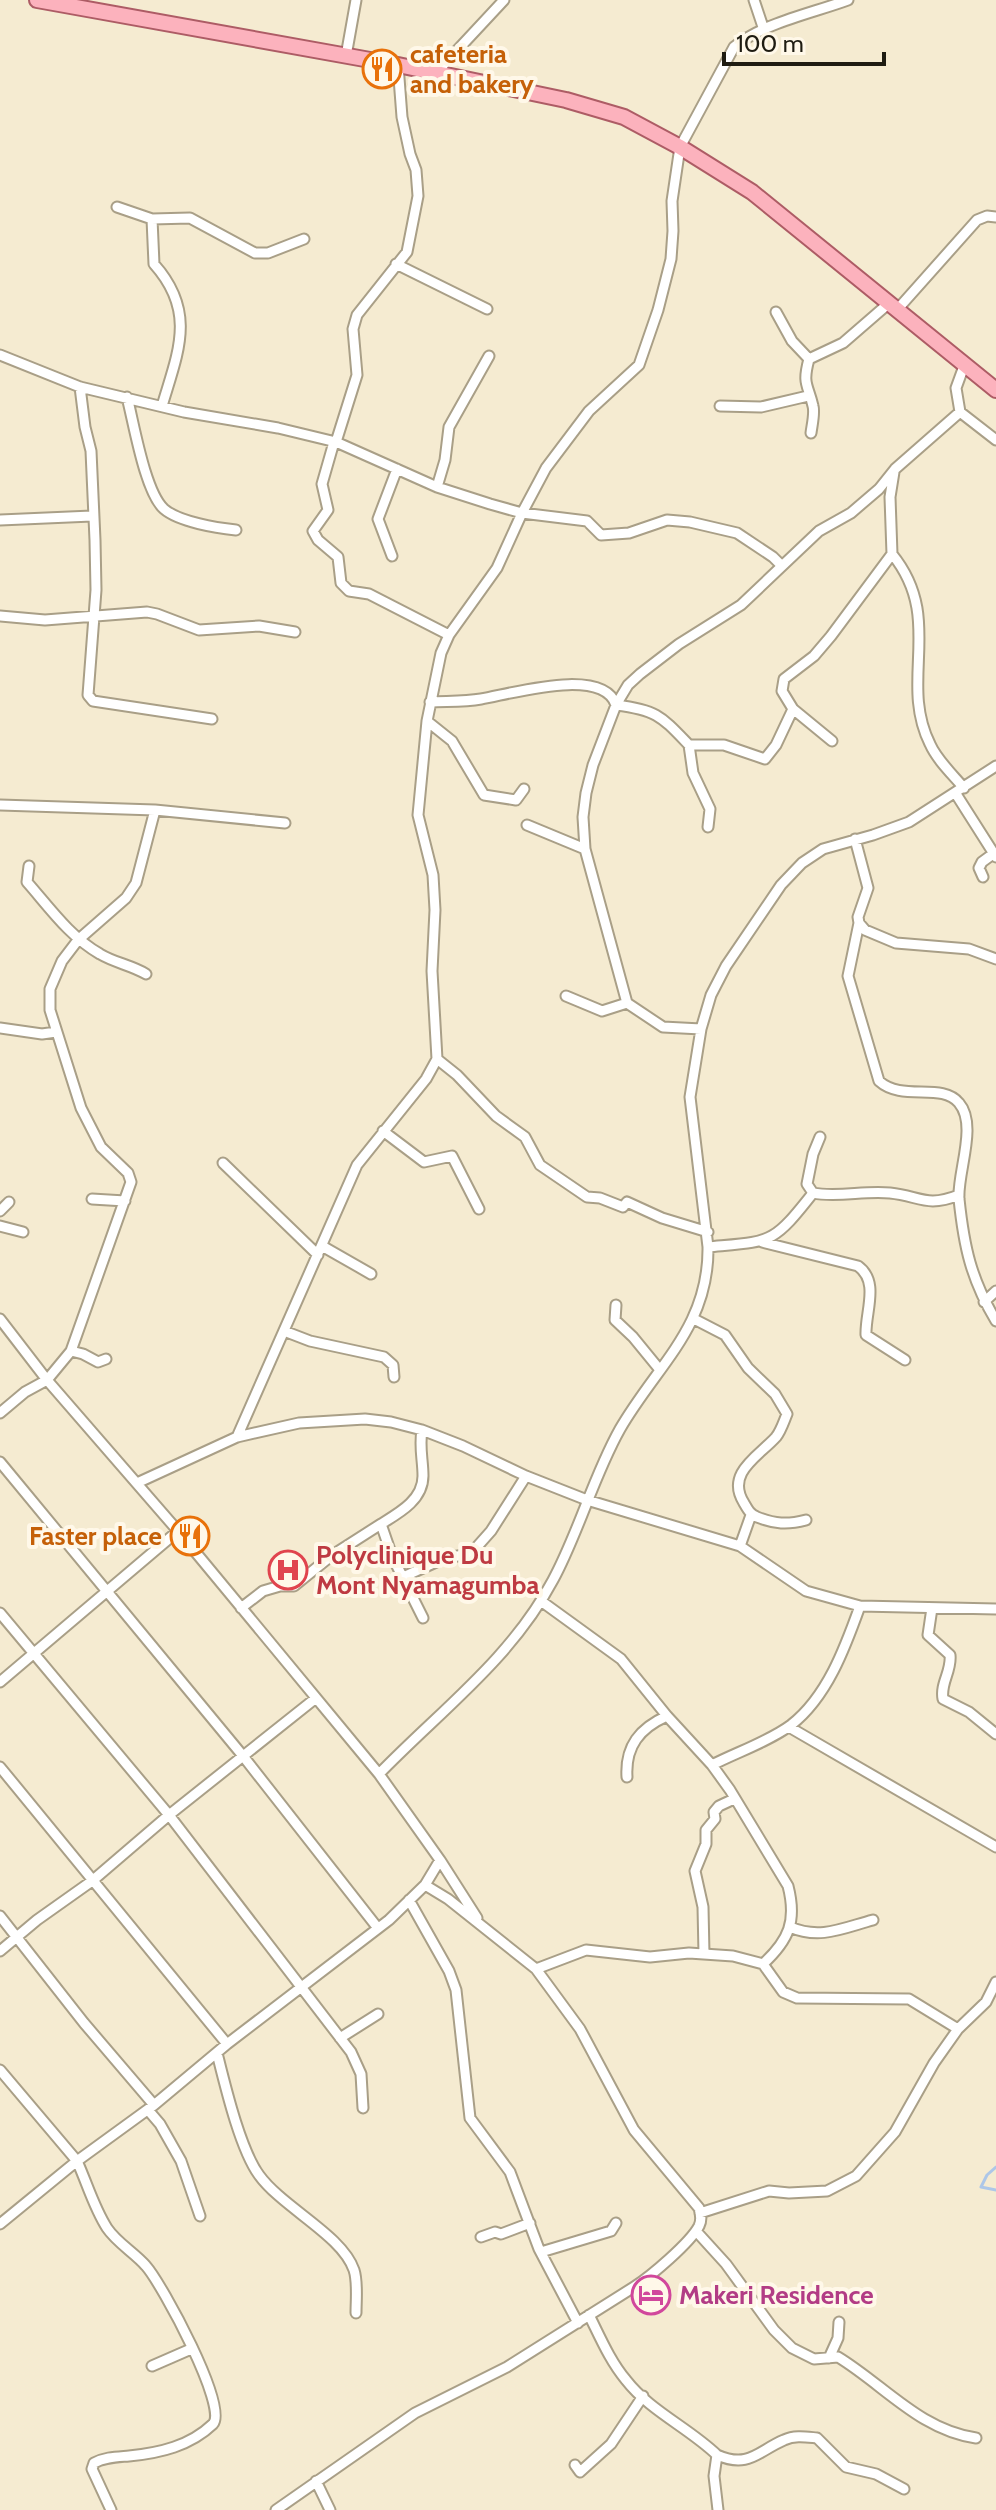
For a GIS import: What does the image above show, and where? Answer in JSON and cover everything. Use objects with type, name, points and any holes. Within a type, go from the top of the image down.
[{"type":"main road","points":[[37,0],[398,65],[601,109],[624,117],[680,147],[752,192],[996,390]]},
{"type":"street","points":[[346,56],[356,0]]},
{"type":"street","points":[[436,73],[504,0]]},
{"type":"street","points":[[754,0],[764,30]]},
{"type":"street","points":[[237,1437],[357,1165],[426,1079],[437,1059],[432,971],[433,875],[421,837],[418,815],[427,721],[441,653],[449,635],[497,568],[546,468],[589,411],[639,365],[671,259],[672,201],[680,147],[734,47],[764,30],[848,0]]},
{"type":"street","points":[[398,65],[402,117],[416,170],[418,196],[407,252],[357,315],[353,329],[357,375],[322,484],[328,510],[313,531],[318,540],[338,557],[341,583],[349,591],[369,594],[449,635]]},
{"type":"street","points":[[117,207],[152,219],[190,218],[255,253],[268,253],[304,239]]},
{"type":"street","points":[[811,433],[813,405],[808,396],[805,374],[809,359],[843,343],[892,307],[977,220],[996,217]]},
{"type":"street","points":[[152,219],[154,264],[167,279],[182,322],[179,349],[162,406]]},
{"type":"street","points":[[396,264],[487,309]]},
{"type":"street","points":[[776,312],[792,341],[809,359]]},
{"type":"street","points":[[0,355],[80,387],[335,442],[437,487],[522,513],[587,521],[601,535],[615,536],[667,520],[737,533],[782,566]]},
{"type":"street","points":[[437,487],[445,460],[449,427],[489,356]]},
{"type":"street","points":[[964,366],[956,388],[960,412],[996,440]]},
{"type":"street","points":[[80,387],[91,451],[96,577],[88,695],[93,701],[212,719]]},
{"type":"street","points":[[720,406],[761,407],[808,396]]},
{"type":"street","points":[[127,397],[153,496],[174,516],[236,530]]},
{"type":"street","points":[[701,1029],[663,1027],[627,1003],[585,849],[583,817],[586,793],[593,765],[616,705],[628,685],[640,674],[679,644],[741,605],[819,531],[851,513],[879,489],[895,469],[960,412]]},
{"type":"street","points":[[392,556],[378,519],[397,469]]},
{"type":"street","points":[[895,469],[890,497],[892,554],[905,571],[920,615],[918,681],[921,713],[930,745],[960,791],[994,855],[982,862],[979,868],[983,877]]},
{"type":"street","points":[[0,520],[92,516]]},
{"type":"street","points":[[832,741],[793,709],[782,691],[784,679],[814,656],[892,554]]},
{"type":"street","points":[[0,616],[45,620],[147,612],[199,630],[259,626],[295,632]]},
{"type":"street","points":[[430,702],[479,699],[572,685],[599,686],[613,696],[616,705]]},
{"type":"street","points":[[616,705],[645,709],[660,715],[689,745],[693,773],[710,809],[708,827]]},
{"type":"street","points":[[689,745],[724,745],[765,759],[776,745],[793,709]]},
{"type":"street","points":[[427,721],[452,741],[471,778],[484,795],[516,800],[524,789]]},
{"type":"street","points":[[379,1774],[476,1683],[541,1601],[618,1433],[644,1389],[676,1351],[694,1319],[708,1263],[708,1232],[690,1097],[701,1029],[711,995],[726,966],[781,885],[802,863],[823,849],[909,822],[996,766]]},
{"type":"street","points":[[0,805],[155,810],[285,823]]},
{"type":"street","points":[[0,1413],[25,1392],[47,1380],[71,1351],[131,1182],[128,1173],[101,1147],[90,1130],[56,1032],[50,1010],[50,989],[62,961],[78,940],[126,898],[136,883],[155,810]]},
{"type":"street","points":[[527,825],[585,849]]},
{"type":"street","points":[[855,839],[868,888],[858,917],[848,976],[875,1073],[887,1088],[898,1092],[945,1094],[961,1104],[965,1114],[966,1147],[959,1195],[971,1269],[984,1302],[996,1321]]},
{"type":"street","points":[[29,866],[27,882],[78,940],[101,955],[146,974]]},
{"type":"street","points":[[859,923],[865,930],[896,943],[969,949],[996,959]]},
{"type":"street","points":[[566,996],[602,1011],[627,1003]]},
{"type":"street","points":[[0,1028],[42,1034],[56,1032]]},
{"type":"street","points":[[437,1059],[496,1116],[525,1137],[540,1165],[572,1188],[587,1197],[600,1198],[623,1207],[627,1202],[662,1218],[708,1232]]},
{"type":"street","points":[[383,1131],[424,1162],[452,1156],[479,1209]]},
{"type":"street","points":[[820,1137],[807,1184],[813,1193],[893,1193],[923,1202],[943,1201],[959,1195]]},
{"type":"street","points":[[223,1163],[320,1251],[371,1274]]},
{"type":"street","points":[[762,1242],[784,1231],[813,1193]]},
{"type":"street","points":[[92,1199],[125,1201]]},
{"type":"street","points":[[0,1211],[9,1202]]},
{"type":"street","points":[[0,1226],[23,1232]]},
{"type":"street","points":[[708,1247],[762,1242],[858,1266],[869,1280],[866,1335],[905,1360]]},
{"type":"street","points":[[984,1302],[996,1291]]},
{"type":"street","points":[[616,1305],[615,1320],[660,1370]]},
{"type":"street","points":[[0,1319],[47,1380],[178,1531],[379,1774],[485,1927]]},
{"type":"street","points":[[694,1319],[725,1335],[748,1368],[775,1394],[787,1414],[777,1435],[750,1459],[743,1471],[738,1485],[741,1498],[751,1515],[774,1524],[806,1520]]},
{"type":"street","points":[[284,1331],[310,1341],[384,1357],[393,1365],[394,1377]]},
{"type":"street","points":[[71,1351],[98,1362],[106,1359]]},
{"type":"street","points":[[137,1483],[237,1437],[299,1423],[365,1419],[391,1422],[463,1446],[587,1500],[740,1546],[806,1591],[860,1606],[996,1609]]},
{"type":"street","points":[[241,1608],[263,1591],[294,1586],[331,1556],[411,1503],[424,1478],[419,1444],[422,1430]]},
{"type":"street","points":[[0,1462],[243,1756],[377,1927]]},
{"type":"street","points":[[403,1577],[445,1558],[464,1555],[475,1549],[491,1531],[526,1476]]},
{"type":"street","points":[[740,1546],[751,1515]]},
{"type":"street","points":[[381,1524],[410,1597],[423,1618]]},
{"type":"street","points":[[0,1682],[178,1531]]},
{"type":"street","points":[[541,1601],[621,1659],[712,1765],[788,1886],[790,1927],[779,1949],[763,1964]]},
{"type":"street","points":[[712,1765],[789,1727],[806,1711],[832,1672],[860,1606]]},
{"type":"street","points":[[932,1608],[928,1635],[950,1655],[951,1665],[941,1690],[943,1699],[969,1712],[996,1734]]},
{"type":"street","points":[[0,1613],[169,1815],[351,2052],[361,2074],[363,2108]]},
{"type":"street","points":[[0,1951],[92,1881],[316,1698]]},
{"type":"street","points":[[627,1777],[626,1763],[639,1734],[646,1726],[667,1716]]},
{"type":"street","points":[[789,1727],[996,1847]]},
{"type":"street","points":[[0,1767],[227,2044]]},
{"type":"street","points":[[704,1954],[703,1907],[695,1871],[706,1844],[706,1830],[715,1819],[714,1812],[734,1799]]},
{"type":"street","points":[[0,2224],[377,1927],[425,1885],[440,1860]]},
{"type":"street","points":[[276,2510],[415,2413],[507,2367],[649,2276],[696,2231],[701,2221],[700,2213],[634,2130],[580,2029],[536,1969],[485,1927],[425,1885]]},
{"type":"street","points":[[409,1900],[449,1971],[456,1990],[470,2118],[510,2172],[541,2252],[578,2323]]},
{"type":"street","points":[[0,1916],[151,2108],[181,2161],[200,2216]]},
{"type":"street","points":[[790,1927],[805,1934],[818,1935],[873,1920]]},
{"type":"street","points":[[536,1969],[586,1950],[650,1957],[689,1953],[733,1956],[763,1964],[789,1996],[909,1999],[958,2029]]},
{"type":"street","points":[[700,2213],[769,2191],[827,2191],[856,2176],[895,2132],[914,2103],[928,2073],[958,2029],[986,2002],[996,1982]]},
{"type":"street","points":[[340,2038],[378,2014]]},
{"type":"street","points":[[217,2053],[252,2163],[275,2195],[332,2239],[350,2262],[355,2272],[356,2313]]},
{"type":"street","points":[[0,2070],[77,2161],[107,2228],[148,2268],[167,2298],[209,2385],[217,2416],[216,2422],[183,2445],[133,2456],[103,2458],[94,2463],[92,2469],[111,2510]]},
{"type":"street","points":[[481,2237],[495,2232],[501,2234],[530,2223]]},
{"type":"street","points":[[541,2252],[611,2231],[616,2223]]},
{"type":"street","points":[[696,2231],[726,2264],[782,2339],[798,2352],[814,2359],[838,2357],[937,2427],[976,2438]]},
{"type":"street","points":[[589,2315],[625,2379],[717,2455],[728,2460],[750,2459],[792,2437],[817,2438],[846,2467],[876,2474],[904,2489]]},
{"type":"street","points":[[829,2358],[838,2338],[839,2322]]},
{"type":"street","points":[[152,2366],[191,2349]]},
{"type":"street","points":[[575,2465],[580,2472],[611,2444],[643,2396]]},
{"type":"street","points":[[717,2455],[714,2476],[718,2510]]},
{"type":"street","points":[[316,2481],[330,2510]]},
{"type":"waterway","points":[[996,2167],[981,2187],[996,2190]]},
{"type":"place","name":"cafeteria and bakery","points":[[382,69]]},
{"type":"place","name":"Faster place","points":[[190,1536]]},
{"type":"place","name":"Polyclinique Du Mont Nyamagumba","points":[[288,1570]]},
{"type":"place","name":"Makeri Residence","points":[[651,2295]]}]
